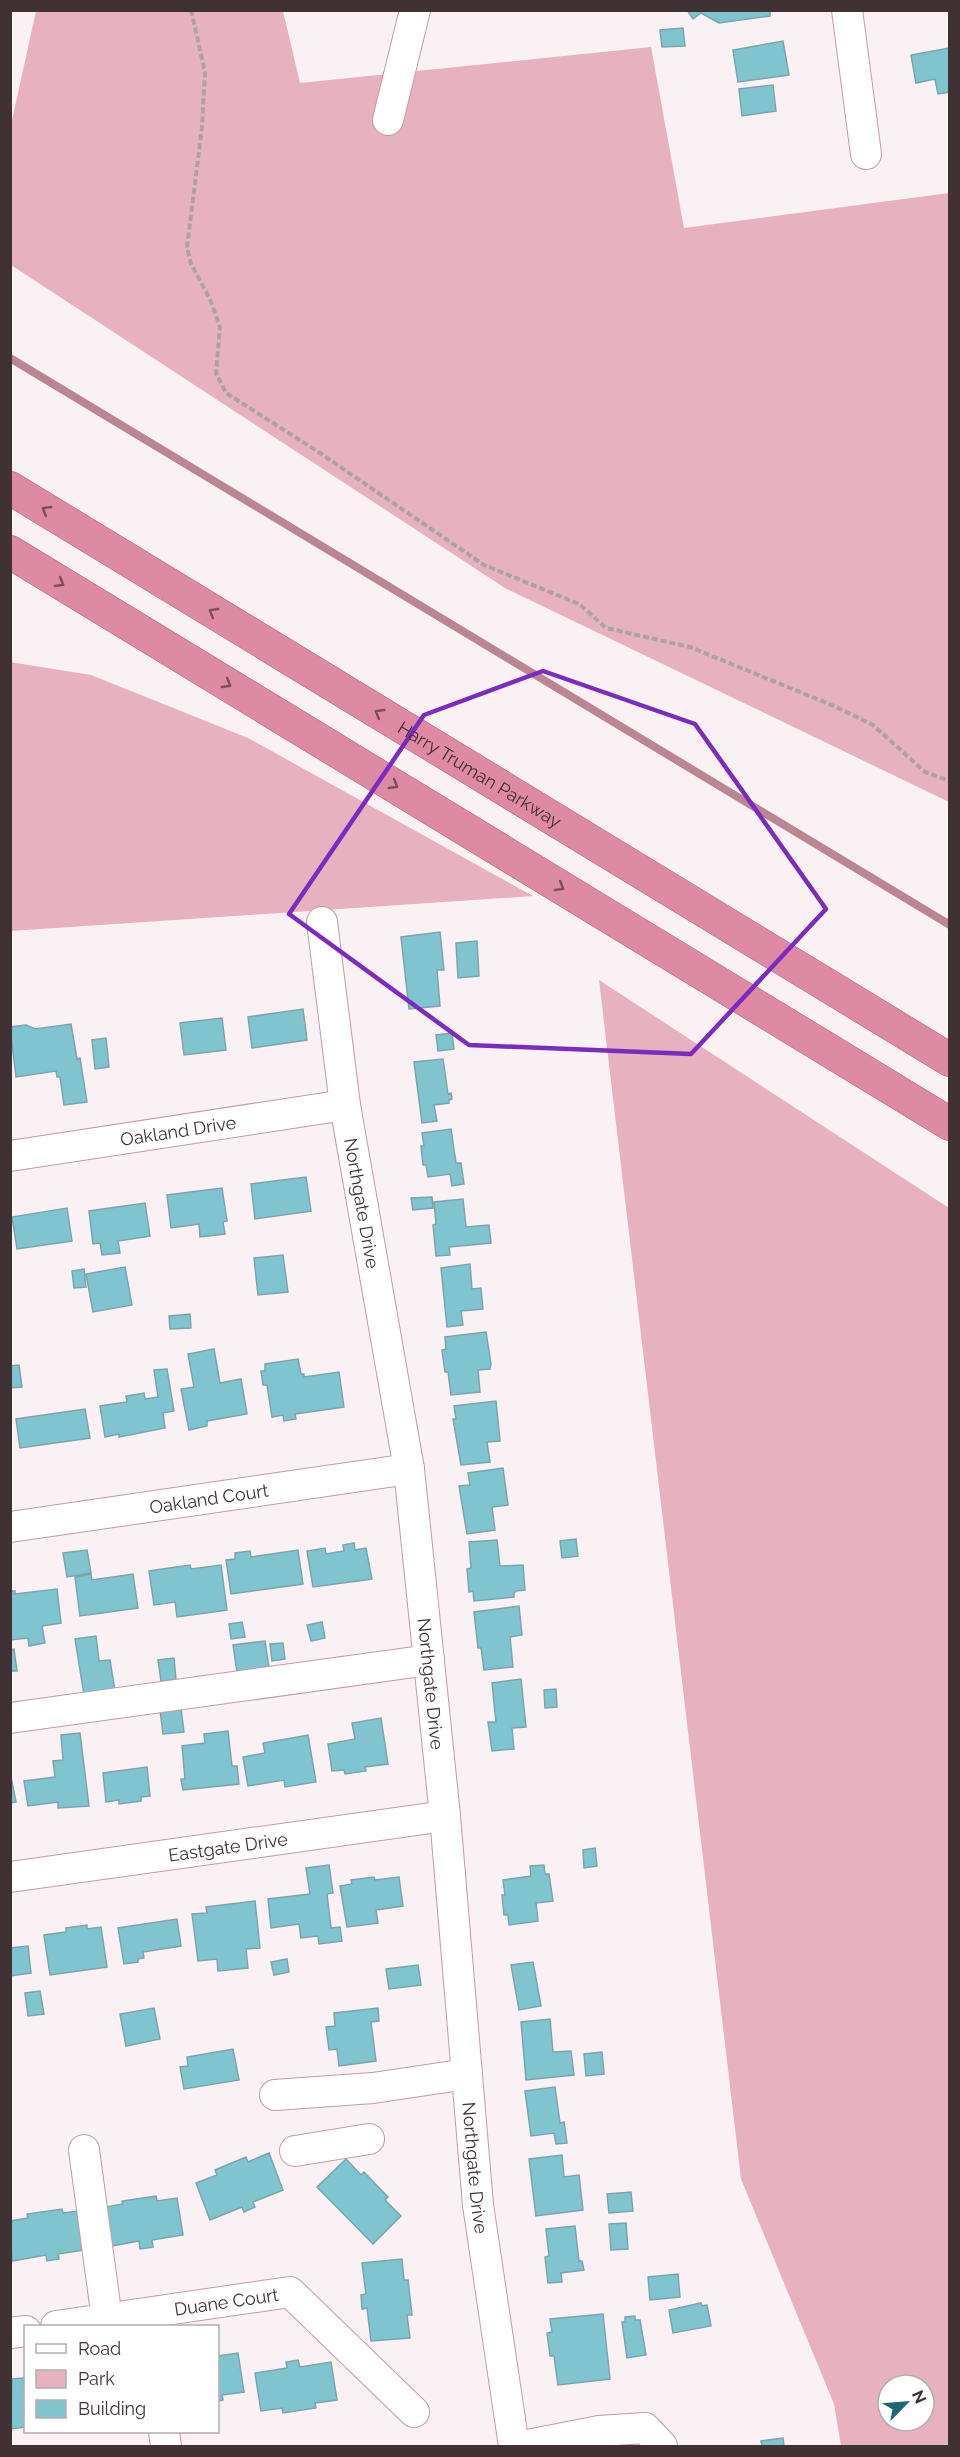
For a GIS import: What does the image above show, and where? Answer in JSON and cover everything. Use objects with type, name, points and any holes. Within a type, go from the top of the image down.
[{"type":"highway","name":"Harry Truman Parkway","points":[[10,488],[950,1060]]},
{"type":"highway","points":[[10,552],[950,1124]]},
{"type":"highway","points":[[429,743],[950,1039]]},
{"type":"street","points":[[388,120],[415,10]]},
{"type":"street","points":[[847,10],[866,154]]},
{"type":"street","name":"Northgate Drive","points":[[322,922],[345,1105],[409,1469],[445,1816],[478,2205],[514,2446]]},
{"type":"street","name":"Oakland Drive","points":[[10,1156],[345,1105]]},
{"type":"street","name":"Oakland Court","points":[[10,1527],[409,1469]]},
{"type":"street","points":[[10,1718],[429,1660]]},
{"type":"street","name":"Eastgate Drive","points":[[10,1877],[445,1816]]},
{"type":"street","points":[[275,2095],[373,2088],[467,2074]]},
{"type":"street","points":[[295,2151],[369,2139]]},
{"type":"street","points":[[84,2150],[107,2319]]},
{"type":"street","name":"Duane Court","points":[[63,2325],[107,2319],[147,2320],[290,2292],[414,2412]]},
{"type":"street","points":[[524,2446],[599,2431],[645,2428],[662,2446]]},
{"type":"path","points":[[191,10],[204,72],[202,127],[187,247],[190,264],[210,299],[220,327],[216,373],[226,393],[317,451],[484,565],[579,604],[606,628],[690,647],[834,706],[873,725],[925,772],[950,781]]},
{"type":"highlighted area","points":[[543,671],[695,724],[826,909],[691,1054],[469,1045],[289,914],[424,715]]},
{"type":"green space","points":[[36,11],[283,11],[300,83],[651,47],[684,228],[949,193],[949,802],[505,588],[11,265],[11,125]]},
{"type":"green space","points":[[10,662],[91,675],[248,738],[533,896],[11,931]]},
{"type":"green space","points":[[599,980],[949,1208],[949,2446],[841,2446],[834,2404],[741,2179]]},
{"type":"building","points":[[687,10],[770,10],[770,16],[719,23],[701,13],[693,19]]},
{"type":"building","points":[[683,28],[685,46],[662,47],[660,30]]},
{"type":"building","points":[[783,41],[789,75],[738,82],[733,50]]},
{"type":"building","points":[[950,48],[950,92],[938,94],[935,79],[916,83],[911,55]]},
{"type":"building","points":[[773,85],[776,111],[742,116],[739,89]]},
{"type":"building","points":[[440,932],[444,970],[437,970],[440,1006],[409,1009],[401,937]]},
{"type":"building","points":[[477,941],[479,976],[458,978],[456,943]]},
{"type":"building","points":[[303,1009],[307,1040],[252,1048],[248,1017]]},
{"type":"building","points":[[222,1018],[226,1050],[184,1055],[180,1023]]},
{"type":"building","points":[[71,1024],[77,1059],[80,1058],[87,1102],[64,1105],[60,1077],[57,1077],[56,1071],[16,1077],[10,1027],[26,1025],[35,1029]]},
{"type":"building","points":[[452,1033],[454,1049],[438,1051],[436,1035]]},
{"type":"building","points":[[106,1038],[109,1067],[95,1069],[92,1040]]},
{"type":"building","points":[[443,1059],[448,1094],[451,1093],[452,1099],[449,1103],[434,1105],[437,1121],[422,1123],[414,1062]]},
{"type":"building","points":[[451,1129],[456,1163],[461,1163],[464,1184],[452,1186],[450,1174],[428,1177],[426,1165],[423,1165],[421,1146],[424,1146],[422,1133]]},
{"type":"building","points":[[306,1177],[311,1211],[255,1219],[251,1184]]},
{"type":"building","points":[[222,1188],[227,1221],[223,1222],[225,1234],[200,1237],[199,1224],[171,1228],[167,1195]]},
{"type":"building","points":[[432,1197],[433,1208],[413,1210],[411,1198]]},
{"type":"building","points":[[463,1199],[466,1227],[489,1225],[491,1243],[449,1247],[450,1255],[436,1256],[433,1225],[436,1224],[434,1202]]},
{"type":"building","points":[[145,1203],[150,1236],[118,1241],[120,1253],[102,1255],[100,1243],[93,1244],[89,1211]]},
{"type":"building","points":[[67,1208],[72,1241],[17,1249],[12,1217]]},
{"type":"building","points":[[283,1255],[288,1292],[258,1295],[254,1258]]},
{"type":"building","points":[[470,1264],[472,1289],[481,1288],[483,1309],[461,1311],[463,1325],[447,1327],[441,1268]]},
{"type":"building","points":[[125,1267],[132,1305],[93,1312],[86,1274]]},
{"type":"building","points":[[84,1269],[86,1287],[74,1288],[72,1271]]},
{"type":"building","points":[[190,1314],[191,1328],[170,1329],[169,1316]]},
{"type":"building","points":[[486,1332],[491,1364],[490,1369],[478,1370],[480,1392],[451,1395],[442,1350],[446,1349],[445,1337]]},
{"type":"building","points":[[214,1349],[220,1383],[241,1379],[247,1414],[207,1421],[207,1426],[189,1430],[181,1389],[194,1387],[188,1354]]},
{"type":"building","points":[[298,1359],[301,1374],[304,1374],[304,1377],[339,1372],[344,1407],[295,1414],[296,1419],[284,1421],[283,1415],[272,1417],[267,1385],[263,1385],[261,1371],[265,1371],[265,1364]]},
{"type":"building","points":[[19,1365],[22,1387],[10,1388],[10,1366]]},
{"type":"building","points":[[167,1369],[174,1411],[163,1413],[165,1428],[119,1437],[119,1434],[105,1437],[100,1406],[127,1402],[126,1396],[144,1393],[145,1399],[158,1397],[154,1370]]},
{"type":"building","points":[[496,1401],[500,1441],[487,1442],[490,1462],[461,1465],[453,1419],[456,1419],[454,1406]]},
{"type":"building","points":[[85,1409],[90,1438],[20,1448],[16,1419]]},
{"type":"building","points":[[503,1468],[508,1505],[492,1507],[495,1530],[467,1534],[459,1486],[470,1485],[468,1473]]},
{"type":"building","points":[[576,1539],[578,1556],[562,1558],[560,1541]]},
{"type":"building","points":[[497,1540],[500,1566],[523,1565],[525,1590],[516,1591],[514,1597],[474,1601],[473,1591],[469,1592],[467,1569],[471,1568],[469,1542]]},
{"type":"building","points":[[354,1543],[355,1550],[366,1548],[372,1579],[313,1587],[307,1551],[325,1548],[326,1554],[344,1551],[343,1545]]},
{"type":"building","points":[[87,1550],[91,1573],[67,1577],[63,1553]]},
{"type":"building","points":[[298,1550],[303,1584],[231,1594],[226,1560],[235,1559],[235,1553],[250,1551],[251,1557]]},
{"type":"building","points":[[190,1565],[191,1569],[221,1565],[227,1610],[177,1617],[175,1602],[154,1605],[149,1571]]},
{"type":"building","points":[[91,1574],[92,1580],[133,1574],[138,1608],[80,1616],[75,1577]]},
{"type":"building","points":[[57,1589],[61,1623],[42,1626],[45,1643],[29,1646],[28,1638],[10,1640],[10,1591],[15,1591],[15,1594]]},
{"type":"building","points":[[519,1606],[522,1635],[510,1637],[513,1667],[484,1670],[481,1648],[478,1648],[474,1612]]},
{"type":"building","points":[[242,1622],[245,1637],[231,1639],[229,1624]]},
{"type":"building","points":[[322,1622],[325,1638],[311,1641],[307,1625]]},
{"type":"building","points":[[96,1636],[99,1661],[110,1660],[115,1691],[84,1695],[75,1639]]},
{"type":"building","points":[[265,1641],[269,1668],[237,1672],[233,1645]]},
{"type":"building","points":[[283,1643],[285,1659],[272,1661],[270,1644]]},
{"type":"building","points":[[14,1649],[17,1671],[10,1671],[10,1650]]},
{"type":"building","points":[[174,1658],[176,1680],[161,1681],[158,1660]]},
{"type":"building","points":[[521,1679],[526,1727],[512,1728],[514,1749],[492,1751],[488,1722],[496,1722],[492,1683]]},
{"type":"building","points":[[556,1689],[557,1707],[545,1708],[544,1690]]},
{"type":"building","points":[[181,1708],[184,1732],[163,1734],[160,1710]]},
{"type":"building","points":[[381,1718],[388,1764],[365,1767],[366,1771],[345,1774],[344,1770],[332,1771],[328,1744],[355,1739],[352,1723]]},
{"type":"building","points":[[228,1731],[232,1766],[237,1766],[239,1784],[183,1790],[181,1779],[185,1779],[182,1746],[205,1743],[204,1734]]},
{"type":"building","points":[[80,1733],[89,1806],[58,1808],[58,1802],[28,1806],[24,1781],[55,1777],[53,1761],[63,1760],[61,1735]]},
{"type":"building","points":[[308,1735],[316,1782],[285,1787],[284,1780],[248,1786],[243,1757],[265,1753],[263,1743]]},
{"type":"building","points":[[147,1767],[150,1796],[141,1797],[141,1801],[119,1804],[119,1800],[106,1802],[103,1773]]},
{"type":"building","points":[[10,1772],[16,1802],[10,1803]]},
{"type":"building","points":[[595,1848],[597,1866],[584,1868],[583,1850]]},
{"type":"building","points":[[329,1865],[333,1893],[327,1894],[331,1928],[340,1927],[342,1941],[319,1944],[318,1936],[301,1938],[299,1924],[271,1928],[268,1899],[310,1894],[306,1868]]},
{"type":"building","points":[[544,1865],[545,1874],[549,1874],[553,1901],[536,1903],[538,1921],[509,1925],[508,1915],[504,1915],[503,1880],[531,1876],[530,1866]]},
{"type":"building","points":[[374,1877],[375,1880],[399,1877],[403,1906],[376,1910],[378,1923],[347,1927],[340,1886],[352,1884],[351,1880]]},
{"type":"building","points":[[255,1901],[260,1948],[246,1949],[248,1968],[218,1971],[217,1959],[198,1961],[192,1914],[207,1913],[206,1907]]},
{"type":"building","points":[[177,1919],[181,1946],[143,1952],[144,1958],[138,1959],[138,1962],[124,1964],[118,1928]]},
{"type":"building","points":[[87,1925],[87,1929],[101,1927],[107,1967],[50,1975],[44,1935],[66,1932],[66,1928]]},
{"type":"building","points":[[28,1946],[31,1973],[10,1976],[10,1948]]},
{"type":"building","points":[[287,1959],[289,1972],[274,1975],[271,1962]]},
{"type":"building","points":[[533,1962],[541,2006],[519,2010],[511,1965]]},
{"type":"building","points":[[418,1965],[421,1985],[389,1989],[386,1969]]},
{"type":"building","points":[[40,1991],[44,2014],[28,2016],[25,1993]]},
{"type":"building","points":[[154,2008],[160,2039],[126,2046],[120,2014]]},
{"type":"building","points":[[378,2008],[379,2021],[371,2022],[376,2061],[339,2066],[337,2049],[329,2050],[326,2027],[335,2026],[334,2013]]},
{"type":"building","points":[[550,2019],[553,2052],[571,2051],[574,2075],[526,2080],[521,2022]]},
{"type":"building","points":[[233,2049],[239,2080],[184,2089],[180,2067],[188,2066],[187,2057]]},
{"type":"building","points":[[602,2052],[604,2074],[586,2076],[584,2054]]},
{"type":"building","points":[[555,2087],[560,2123],[564,2122],[567,2143],[556,2144],[554,2133],[531,2136],[525,2091]]},
{"type":"building","points":[[269,2153],[283,2190],[253,2202],[255,2207],[244,2212],[242,2207],[210,2220],[196,2183],[217,2175],[215,2170],[246,2157],[248,2162]]},
{"type":"building","points":[[562,2155],[564,2177],[579,2175],[583,2210],[536,2216],[529,2159]]},
{"type":"building","points":[[346,2159],[361,2175],[364,2172],[388,2197],[385,2200],[401,2216],[373,2244],[317,2187]]},
{"type":"building","points":[[631,2192],[633,2211],[609,2213],[607,2194]]},
{"type":"building","points":[[156,2196],[157,2201],[177,2198],[183,2235],[152,2240],[153,2247],[140,2249],[139,2241],[106,2247],[100,2208],[123,2204],[122,2201]]},
{"type":"building","points":[[62,2209],[63,2213],[85,2210],[90,2249],[58,2254],[59,2259],[47,2261],[46,2255],[12,2261],[10,2221],[28,2218],[27,2214]]},
{"type":"building","points":[[626,2223],[628,2249],[611,2250],[609,2224]]},
{"type":"building","points":[[575,2226],[579,2261],[582,2261],[584,2270],[561,2273],[562,2282],[548,2283],[545,2257],[549,2256],[546,2229]]},
{"type":"building","points":[[402,2259],[404,2280],[408,2280],[412,2315],[407,2315],[410,2338],[371,2341],[367,2308],[362,2309],[361,2295],[366,2294],[362,2263]]},
{"type":"building","points":[[678,2274],[680,2297],[650,2300],[648,2277]]},
{"type":"building","points":[[701,2303],[702,2306],[707,2305],[711,2326],[673,2333],[669,2310]]},
{"type":"building","points":[[603,2314],[610,2379],[558,2385],[554,2356],[550,2356],[547,2333],[552,2332],[550,2319]]},
{"type":"building","points":[[635,2316],[635,2320],[640,2320],[646,2355],[627,2358],[622,2322],[625,2322],[625,2317]]},
{"type":"building","points":[[238,2353],[244,2392],[222,2395],[223,2400],[219,2401],[219,2356]]},
{"type":"building","points":[[298,2360],[300,2367],[331,2362],[337,2400],[315,2403],[316,2408],[283,2413],[282,2408],[261,2411],[255,2373],[287,2368],[286,2362]]},
{"type":"building","points":[[23,2378],[24,2427],[10,2429],[12,2379]]},
{"type":"building","points":[[783,2438],[784,2446],[762,2446],[761,2441]]},
{"type":"waterway","points":[[10,358],[950,925]]}]
